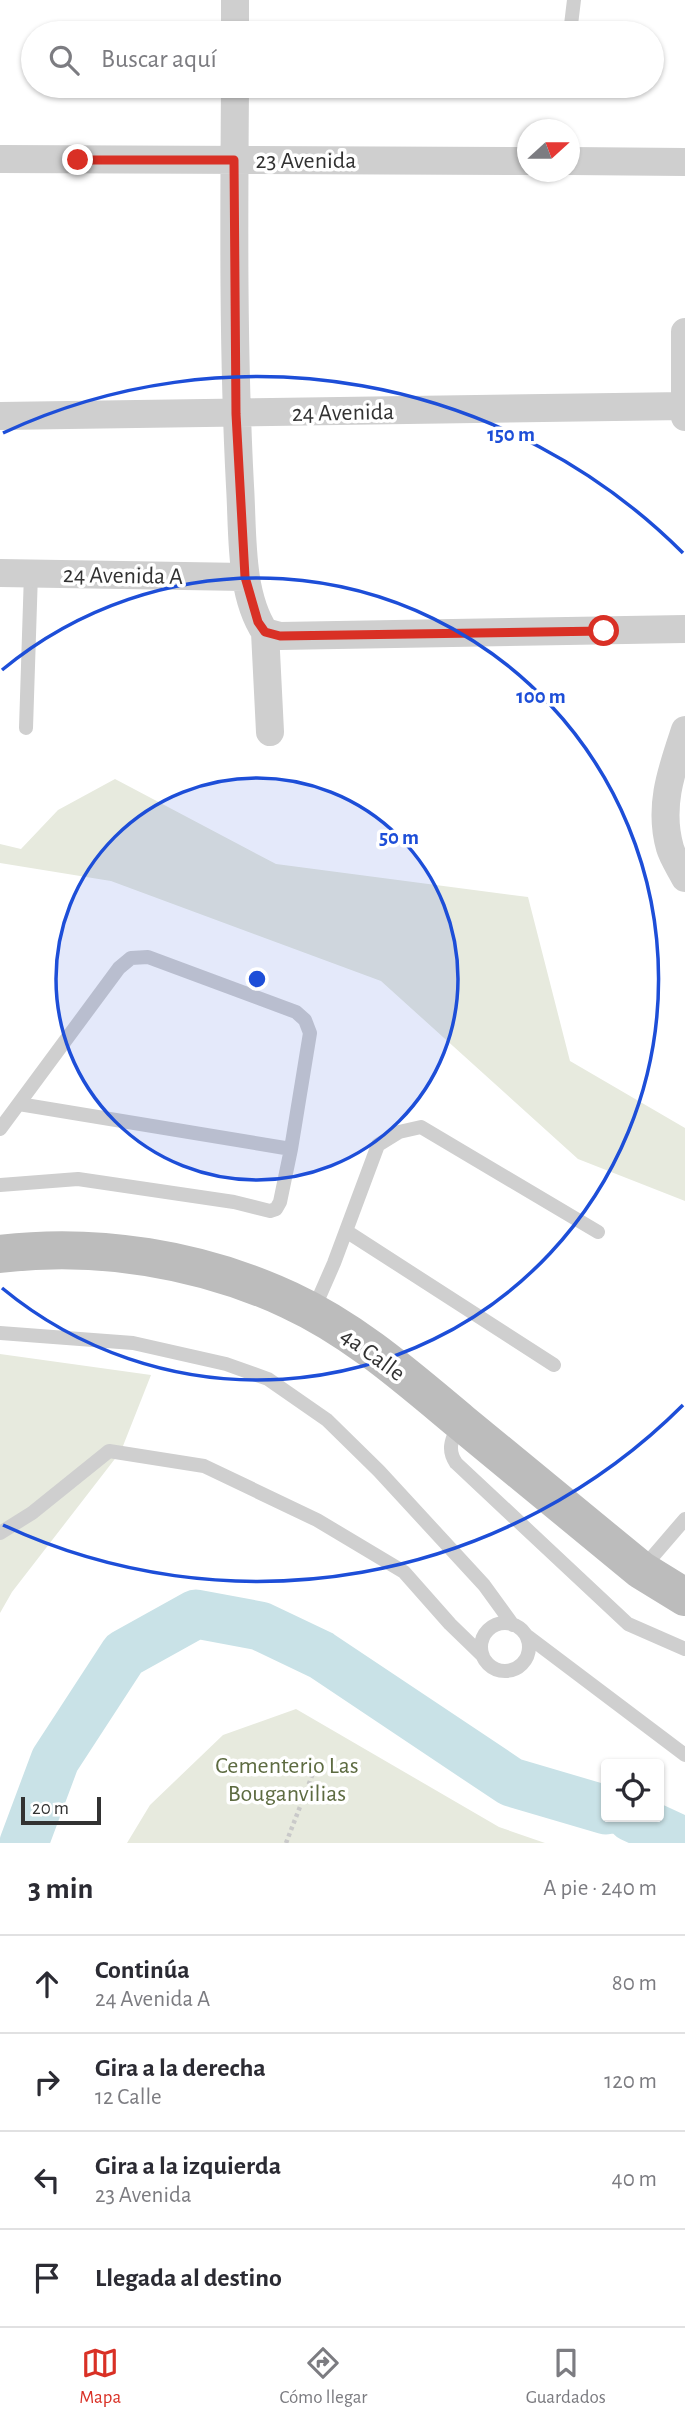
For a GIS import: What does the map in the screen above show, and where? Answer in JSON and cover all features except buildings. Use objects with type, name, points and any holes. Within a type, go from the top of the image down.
[{"type":"main road","name":"4a Calle","points":[[0,1254],[73,1251],[146,1257],[229,1278],[313,1312],[373,1349],[641,1570],[685,1597]]},
{"type":"street","points":[[235,0],[235,21]]},
{"type":"street","points":[[235,98],[236,414],[245,577],[258,622],[265,632],[270,732]]},
{"type":"street","name":"23 Avenida","points":[[0,159],[517,161]]},
{"type":"street","points":[[580,161],[685,162]]},
{"type":"street","points":[[685,332],[685,417]]},
{"type":"street","name":"24 Avenida","points":[[0,416],[685,406]]},
{"type":"street","name":"24 Avenida A","points":[[0,573],[245,577]]},
{"type":"street","points":[[265,632],[280,636],[685,629]]},
{"type":"street","points":[[685,730],[667,784],[665,816],[670,849],[685,878]]},
{"type":"lane","points":[[571,21],[574,0]]},
{"type":"lane","points":[[26,728],[32,573]]},
{"type":"lane","points":[[0,1129],[119,968],[131,958],[148,957],[296,1012],[305,1020],[310,1033],[291,1149],[280,1202],[276,1209],[270,1211],[234,1202],[78,1179],[0,1185]]},
{"type":"lane","points":[[19,1104],[291,1149]]},
{"type":"lane","points":[[313,1312],[379,1145],[399,1132],[421,1127],[598,1233]]},
{"type":"lane","points":[[346,1231],[554,1365]]},
{"type":"lane","points":[[0,1333],[133,1343],[226,1364],[268,1379],[327,1420],[379,1471],[484,1585],[513,1625],[685,1755]]},
{"type":"lane","points":[[460,1421],[450,1445],[451,1455],[456,1463],[628,1624],[685,1649]]},
{"type":"lane","points":[[0,1533],[32,1513],[109,1451],[204,1466],[317,1520],[404,1572],[486,1662],[499,1671],[514,1670],[521,1666],[529,1651],[526,1635]]},
{"type":"lane","points":[[641,1570],[685,1519]]},
{"type":"lane","points":[[482,1656],[482,1640],[491,1628],[505,1623],[513,1625]]},
{"type":"path","points":[[286,1843],[313,1773]]},
{"type":"green space","points":[[115,779],[276,864],[528,897],[570,1061],[685,1128],[685,1201],[578,1159],[381,981],[111,881],[0,863],[0,844],[21,849],[58,810]]},
{"type":"green space","points":[[0,1354],[151,1375],[121,1451],[12,1592],[0,1613]]},
{"type":"green space","name":"Cementerio Las Bouganvilias","points":[[296,1709],[499,1827],[545,1843],[127,1843],[150,1805],[223,1735]]},
{"type":"waterway","points":[[24,1843],[55,1760],[124,1654],[196,1614],[260,1626],[321,1655],[511,1782],[601,1809]]},
{"type":"waterway","points":[[642,1822],[685,1842]]},
{"type":"route","points":[[78,160],[234,160],[236,414],[245,577],[258,622],[265,632],[280,636],[604,631]]}]
